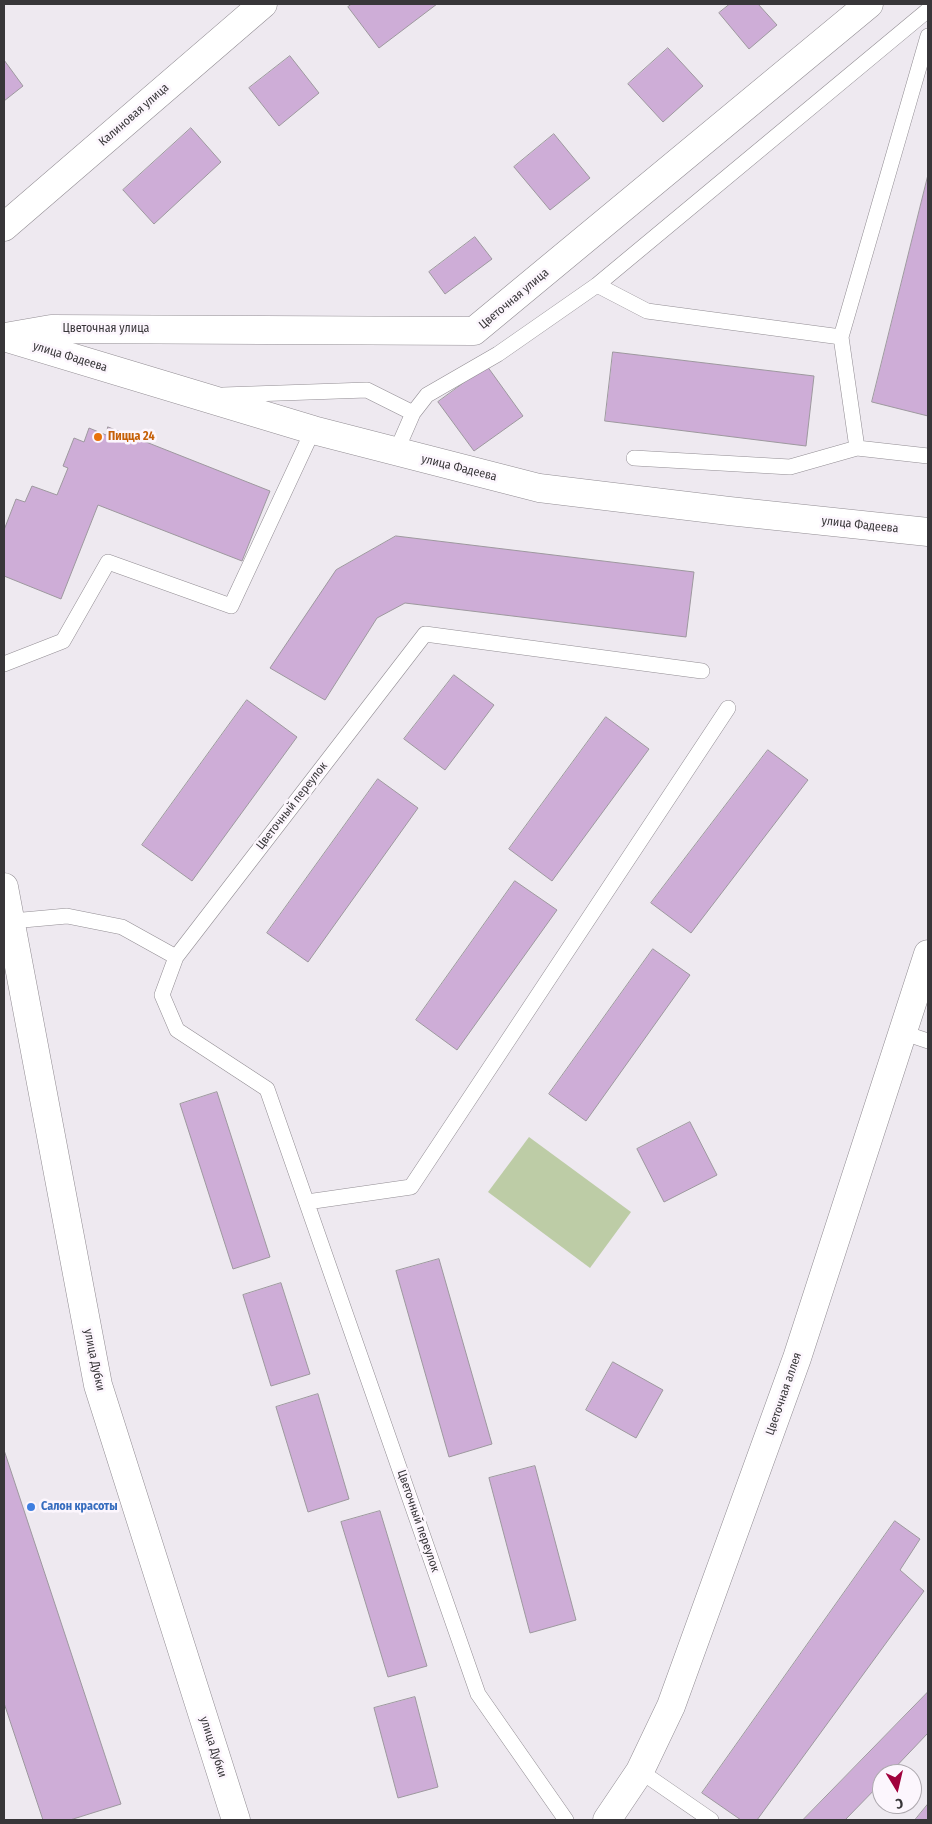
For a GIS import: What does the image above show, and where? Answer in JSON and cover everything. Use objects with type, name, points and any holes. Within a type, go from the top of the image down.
[{"type":"street","name":"Калиновая улица","points":[[4,227],[263,4]]},
{"type":"street","name":"Цветочная улица","points":[[4,337],[51,328],[474,331],[869,4]]},
{"type":"street","name":"улица Фадеева","points":[[4,337],[312,430],[539,488],[928,532]]},
{"type":"street","name":"улица Дубки","points":[[4,887],[12,921],[98,1385],[236,1820]]},
{"type":"street","name":"Цветочная аллея","points":[[607,1820],[640,1771],[671,1706],[916,1037],[928,954]]},
{"type":"lane","points":[[396,452],[413,413],[427,395],[498,354],[597,285],[928,10]]},
{"type":"lane","points":[[857,448],[841,337],[928,36]]},
{"type":"lane","points":[[597,285],[647,311],[841,337]]},
{"type":"lane","points":[[200,396],[367,390],[413,413]]},
{"type":"lane","points":[[4,664],[63,641],[108,562],[231,606],[312,430]]},
{"type":"lane","points":[[634,458],[790,467],[857,448],[928,456]]},
{"type":"lane","name":"Цветочный переулок","points":[[566,1820],[478,1694],[267,1089],[177,1030],[162,995],[176,957],[425,634],[702,672]]},
{"type":"lane","points":[[307,1202],[411,1187],[728,708]]},
{"type":"lane","points":[[12,921],[67,916],[122,927],[176,957]]},
{"type":"lane","points":[[640,1771],[711,1820]]},
{"type":"green space","points":[[529,1137],[631,1212],[590,1268],[488,1192]]},
{"type":"building","points":[[352,4],[437,4],[379,48],[348,7]]},
{"type":"building","points":[[730,4],[758,4],[777,25],[749,49],[719,13]]},
{"type":"building","points":[[668,48],[703,86],[663,122],[628,84]]},
{"type":"building","points":[[290,56],[319,93],[279,126],[249,88]]},
{"type":"building","points":[[4,60],[23,86],[4,101]]},
{"type":"building","points":[[191,128],[221,162],[154,224],[123,190]]},
{"type":"building","points":[[554,134],[590,178],[550,210],[514,167]]},
{"type":"building","points":[[928,175],[928,416],[872,402]]},
{"type":"building","points":[[475,237],[492,259],[445,294],[429,272]]},
{"type":"building","points":[[613,352],[814,376],[806,446],[605,421]]},
{"type":"building","points":[[487,366],[523,416],[474,451],[438,402]]},
{"type":"building","points":[[108,427],[270,491],[242,561],[98,505],[61,599],[4,576],[4,530],[16,499],[25,502],[32,486],[57,495],[68,468],[63,466],[74,438],[84,442],[89,428],[106,435]]},
{"type":"building","points":[[396,536],[694,572],[686,637],[405,603],[377,618],[325,700],[270,668],[336,570]]},
{"type":"building","points":[[454,675],[494,705],[445,770],[404,739]]},
{"type":"building","points":[[247,700],[297,737],[192,881],[142,845]]},
{"type":"building","points":[[606,717],[649,749],[552,881],[509,849]]},
{"type":"building","points":[[768,750],[808,780],[691,933],[651,903]]},
{"type":"building","points":[[378,779],[418,808],[308,962],[267,933]]},
{"type":"building","points":[[515,881],[557,910],[457,1050],[416,1020]]},
{"type":"building","points":[[653,949],[690,975],[586,1121],[549,1094]]},
{"type":"building","points":[[217,1092],[270,1257],[233,1269],[180,1104]]},
{"type":"building","points":[[690,1122],[717,1175],[664,1202],[637,1149]]},
{"type":"building","points":[[439,1259],[492,1444],[449,1457],[396,1271]]},
{"type":"building","points":[[281,1283],[310,1374],[271,1386],[243,1295]]},
{"type":"building","points":[[613,1362],[663,1390],[636,1438],[586,1410]]},
{"type":"building","points":[[318,1394],[349,1499],[308,1512],[276,1407]]},
{"type":"building","points":[[4,1450],[121,1804],[70,1820],[43,1820],[4,1703]]},
{"type":"building","points":[[535,1466],[576,1620],[530,1633],[489,1478]]},
{"type":"building","points":[[380,1511],[427,1666],[388,1677],[341,1522]]},
{"type":"building","points":[[895,1521],[920,1539],[900,1570],[924,1591],[757,1820],[741,1820],[702,1793]]},
{"type":"building","points":[[928,1692],[928,1733],[899,1764],[872,1764],[872,1792],[845,1820],[803,1820]]},
{"type":"building","points":[[415,1697],[438,1787],[398,1798],[374,1708]]},
{"type":"building","points":[[928,1804],[928,1820],[915,1820],[922,1814]]},
{"type":"place","name":"Пицца 24","points":[[98,437]]},
{"type":"place","name":"Салон красоты","points":[[31,1507]]}]
